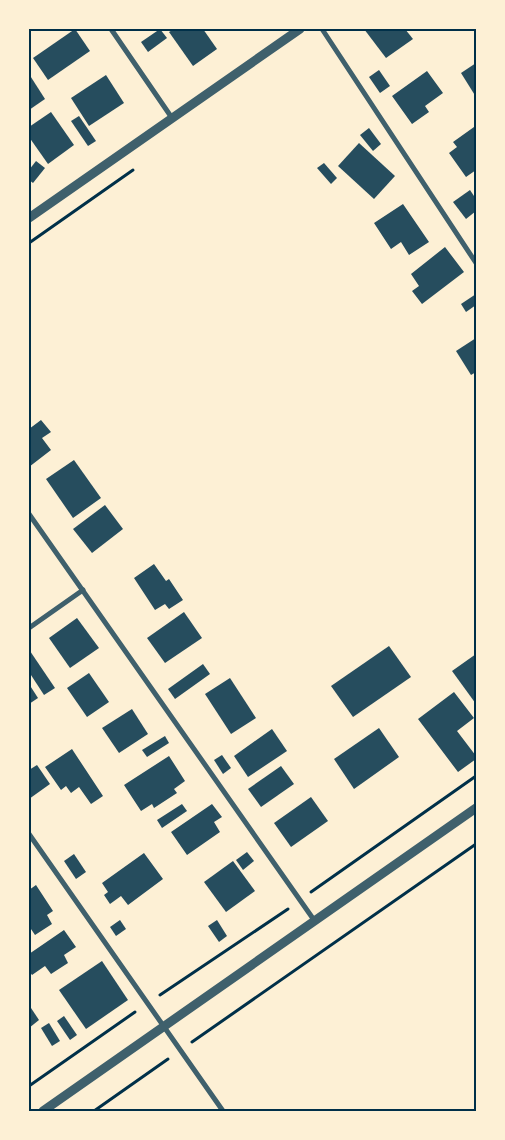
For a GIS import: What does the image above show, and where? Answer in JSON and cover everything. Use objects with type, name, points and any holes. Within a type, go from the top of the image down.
[{"type":"street","points":[[111,29],[172,118]]},
{"type":"street","points":[[29,216],[300,29]]},
{"type":"street","points":[[322,29],[476,263]]},
{"type":"street","points":[[29,514],[314,920]]},
{"type":"street","points":[[29,628],[83,590]]},
{"type":"street","points":[[43,1111],[476,808]]},
{"type":"street","points":[[29,834],[223,1111]]},
{"type":"path","points":[[29,1086],[300,900],[476,776]]},
{"type":"path","points":[[94,1111],[476,844]]},
{"type":"building","points":[[75,29],[90,51],[48,80],[33,58]]},
{"type":"building","points":[[160,29],[167,38],[148,52],[141,42]]},
{"type":"building","points":[[174,29],[203,29],[217,49],[193,66],[169,32]]},
{"type":"building","points":[[364,29],[405,29],[413,39],[386,58]]},
{"type":"building","points":[[476,63],[476,97],[461,73]]},
{"type":"building","points":[[379,70],[390,86],[380,93],[369,77]]},
{"type":"building","points":[[427,71],[443,93],[425,106],[429,112],[412,124],[392,96]]},
{"type":"building","points":[[29,74],[45,99],[29,110]]},
{"type":"building","points":[[106,75],[124,103],[89,126],[71,98]]},
{"type":"building","points":[[51,112],[74,145],[48,164],[29,137],[29,127]]},
{"type":"building","points":[[79,116],[96,141],[88,146],[71,121]]},
{"type":"building","points":[[474,127],[476,129],[476,170],[466,177],[449,153],[457,147],[453,142]]},
{"type":"building","points":[[369,128],[381,144],[373,151],[360,135]]},
{"type":"building","points":[[359,143],[395,176],[374,199],[338,166]]},
{"type":"building","points":[[36,161],[45,168],[33,183],[29,180],[29,170]]},
{"type":"building","points":[[324,163],[337,178],[331,184],[317,168]]},
{"type":"building","points":[[470,190],[476,199],[476,211],[466,219],[453,202]]},
{"type":"building","points":[[403,204],[429,242],[409,255],[401,242],[391,249],[374,223]]},
{"type":"building","points":[[445,247],[464,272],[422,304],[412,291],[419,286],[411,274]]},
{"type":"building","points":[[476,294],[476,305],[466,312],[461,304]]},
{"type":"building","points":[[476,338],[476,372],[471,375],[456,351]]},
{"type":"building","points":[[41,420],[51,432],[42,438],[51,450],[29,467],[29,429]]},
{"type":"building","points":[[74,460],[101,498],[73,518],[46,479]]},
{"type":"building","points":[[105,505],[123,529],[92,553],[73,529]]},
{"type":"building","points":[[154,564],[166,581],[169,579],[183,600],[169,609],[165,604],[155,610],[134,578]]},
{"type":"building","points":[[184,612],[202,638],[165,663],[147,638]]},
{"type":"building","points":[[77,618],[99,648],[70,668],[49,638]]},
{"type":"building","points":[[389,646],[411,677],[353,717],[331,686]]},
{"type":"building","points":[[30,651],[55,688],[44,695],[29,672]]},
{"type":"building","points":[[476,654],[476,704],[452,671]]},
{"type":"building","points":[[203,664],[210,674],[175,699],[168,689]]},
{"type":"building","points":[[89,673],[109,702],[87,717],[67,688]]},
{"type":"building","points":[[230,678],[256,718],[231,734],[205,694]]},
{"type":"building","points":[[29,684],[38,698],[29,704]]},
{"type":"building","points":[[454,692],[474,718],[457,731],[476,756],[476,759],[458,772],[418,719]]},
{"type":"building","points":[[132,709],[148,734],[119,753],[102,728]]},
{"type":"building","points":[[379,728],[399,757],[354,789],[334,759]]},
{"type":"building","points":[[272,729],[287,751],[248,777],[234,756]]},
{"type":"building","points":[[165,736],[169,743],[147,757],[142,750]]},
{"type":"building","points":[[72,749],[103,796],[91,804],[79,787],[71,793],[66,786],[61,790],[45,767]]},
{"type":"building","points":[[222,755],[231,768],[223,774],[214,760]]},
{"type":"building","points":[[169,756],[185,781],[174,789],[177,793],[154,808],[152,804],[141,811],[124,785]]},
{"type":"building","points":[[37,765],[50,784],[29,799],[29,770]]},
{"type":"building","points":[[281,766],[294,784],[261,807],[248,789]]},
{"type":"building","points":[[311,797],[328,821],[291,847],[274,823]]},
{"type":"building","points":[[182,804],[187,811],[162,828],[157,820]]},
{"type":"building","points":[[212,804],[222,817],[214,822],[220,832],[187,855],[171,832]]},
{"type":"building","points":[[247,852],[254,861],[243,870],[236,860]]},
{"type":"building","points":[[144,853],[163,879],[128,905],[121,896],[110,904],[104,895],[108,892],[102,883]]},
{"type":"building","points":[[74,854],[86,872],[76,879],[64,861]]},
{"type":"building","points":[[233,861],[255,891],[226,912],[204,882]]},
{"type":"building","points":[[36,885],[53,911],[47,915],[52,924],[35,935],[29,926],[29,890]]},
{"type":"building","points":[[120,920],[126,929],[116,936],[110,927]]},
{"type":"building","points":[[217,920],[227,936],[219,942],[208,926]]},
{"type":"building","points":[[64,930],[76,947],[64,955],[68,963],[51,974],[45,966],[32,975],[29,971],[29,954]]},
{"type":"building","points":[[102,961],[128,1000],[86,1029],[59,990]]},
{"type":"building","points":[[29,1005],[39,1020],[29,1028]]},
{"type":"building","points":[[64,1016],[77,1035],[70,1040],[57,1021]]},
{"type":"building","points":[[49,1023],[60,1041],[52,1046],[41,1028]]}]
